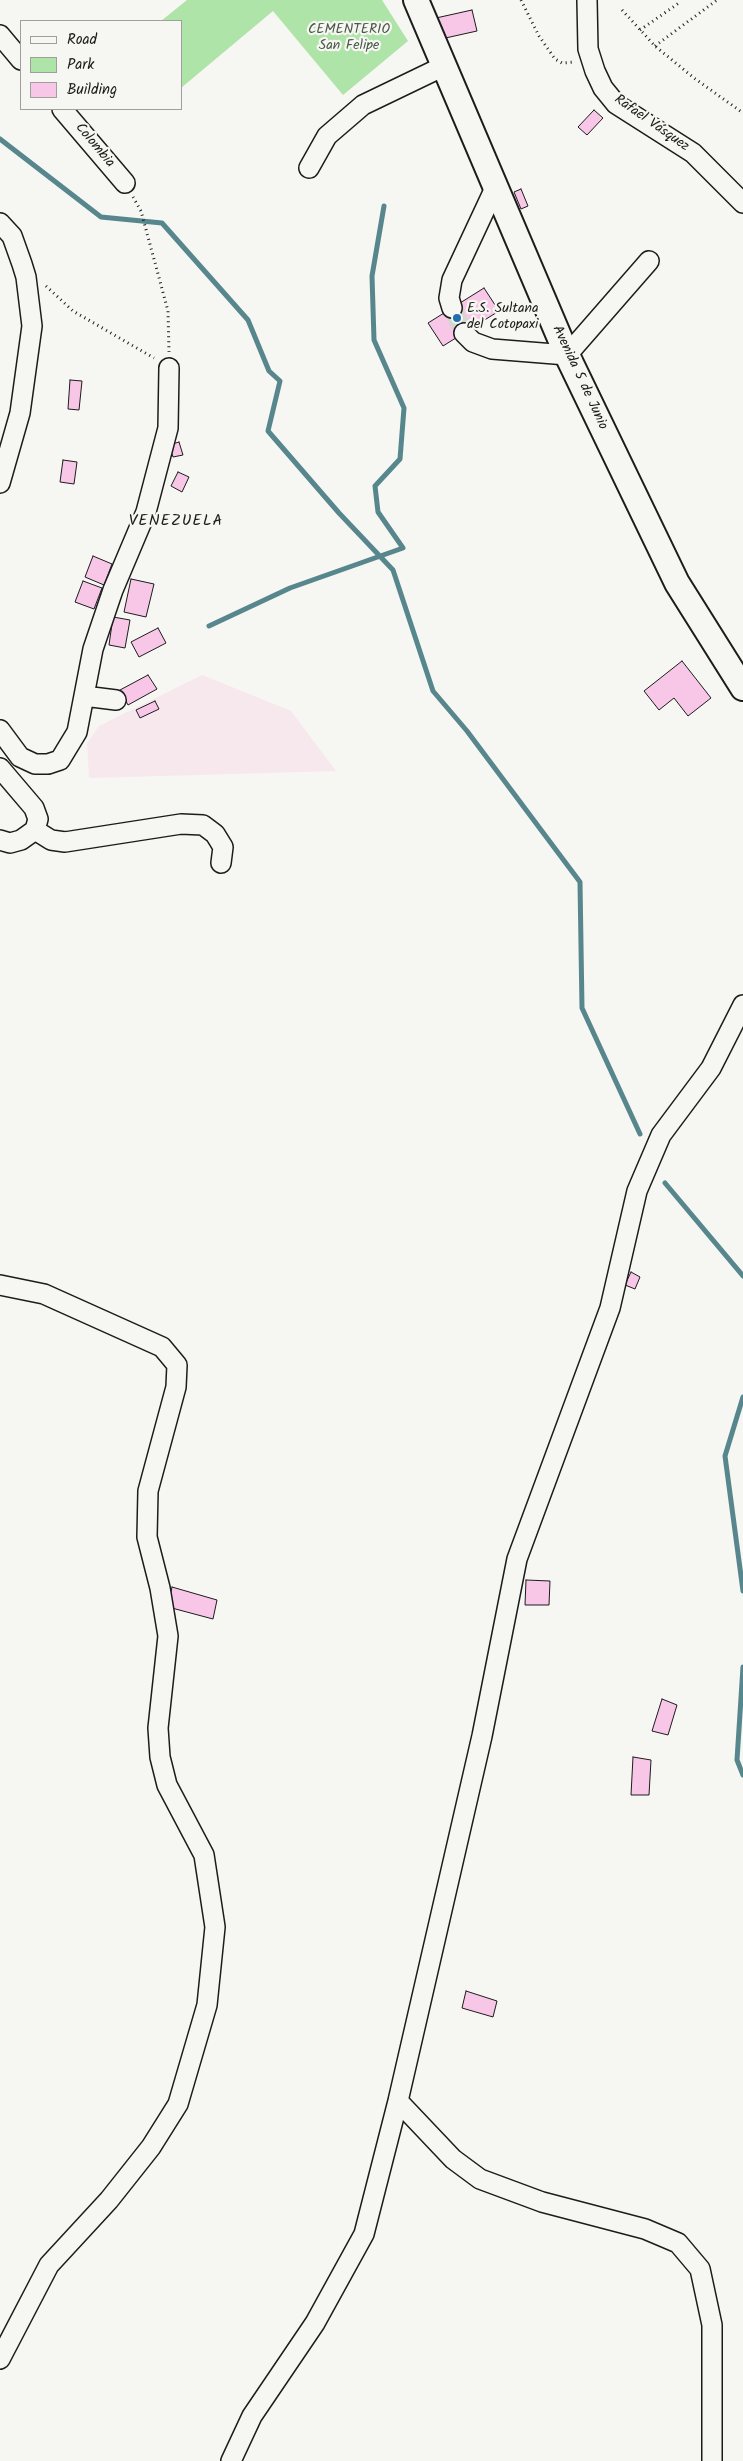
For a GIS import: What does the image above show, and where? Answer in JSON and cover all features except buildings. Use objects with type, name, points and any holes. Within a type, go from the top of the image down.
[{"type":"main road","name":"Avenida 5 de Junio","points":[[416,0],[494,188],[567,354],[677,584],[743,688]]},
{"type":"street","name":"Rafael Vásquez","points":[[586,0],[588,49],[594,71],[603,88],[616,104],[693,154],[743,203]]},
{"type":"street","points":[[0,35],[20,59]]},
{"type":"street","points":[[309,168],[327,136],[363,105],[444,66]]},
{"type":"street","name":"Colombia","points":[[63,110],[125,183]]},
{"type":"street","points":[[452,308],[449,298],[452,280],[494,188]]},
{"type":"street","points":[[0,223],[12,236],[22,264],[26,277],[32,326],[20,413],[0,483]]},
{"type":"street","points":[[464,333],[473,342],[492,348],[567,354],[648,261]]},
{"type":"street","points":[[0,730],[20,757],[35,764],[48,764],[60,760],[77,732],[93,649],[113,590],[146,512],[168,428],[169,368]]},
{"type":"street","points":[[84,696],[116,700]]},
{"type":"street","points":[[0,768],[34,808],[38,819],[35,830],[21,840],[10,844],[0,840]]},
{"type":"street","points":[[35,830],[51,840],[65,842],[181,824],[203,825],[215,834],[223,847],[221,863]]},
{"type":"street","points":[[231,2461],[252,2416],[315,2323],[364,2234],[398,2101],[482,1736],[517,1559],[610,1308],[637,1191],[661,1135],[711,1068],[743,1005]]},
{"type":"street","points":[[0,1285],[44,1294],[162,1347],[177,1365],[176,1387],[148,1491],[147,1537],[160,1588],[168,1636],[158,1728],[160,1757],[168,1785],[204,1855],[215,1927],[207,2005],[178,2104],[151,2147],[109,2200],[49,2265],[0,2359]]},
{"type":"street","points":[[398,2101],[454,2159],[480,2179],[542,2202],[645,2229],[678,2243],[700,2269],[712,2325],[712,2461]]},
{"type":"path","points":[[522,0],[539,36],[555,59],[562,63],[578,61]]},
{"type":"path","points":[[656,46],[717,0]]},
{"type":"path","points":[[640,30],[679,3]]},
{"type":"path","points":[[622,10],[656,46],[694,78],[743,113]]},
{"type":"path","points":[[140,211],[168,311],[169,368]]},
{"type":"path","points":[[22,264],[73,311],[139,348],[169,368]]},
{"type":"shaded area","points":[[202,675],[291,711],[336,771],[89,778],[87,743],[99,726]]},
{"type":"green space","name":"CEMENTERIO San Felipe","points":[[187,0],[382,0],[408,41],[343,95],[273,11],[182,87],[182,20],[162,20]]},
{"type":"waterway","points":[[0,139],[101,217],[162,223],[248,320],[269,371],[280,381],[268,431],[339,513],[393,570],[433,691],[467,731],[580,882],[582,1008],[640,1134]]},
{"type":"waterway","points":[[209,626],[290,588],[403,548],[378,512],[375,486],[400,459],[404,408],[374,340],[372,276],[384,206]]},
{"type":"waterway","points":[[665,1183],[743,1276]]},
{"type":"waterway","points":[[743,1397],[725,1456],[743,1591]]},
{"type":"waterway","points":[[743,1667],[737,1760],[743,1775]]},
{"type":"tunnel","points":[[452,308],[464,333]]},
{"type":"place","name":"E.S. Sultana del Cotopaxi","points":[[457,318]]},
{"type":"district","name":"VENEZUELA","points":[[176,522]]}]
